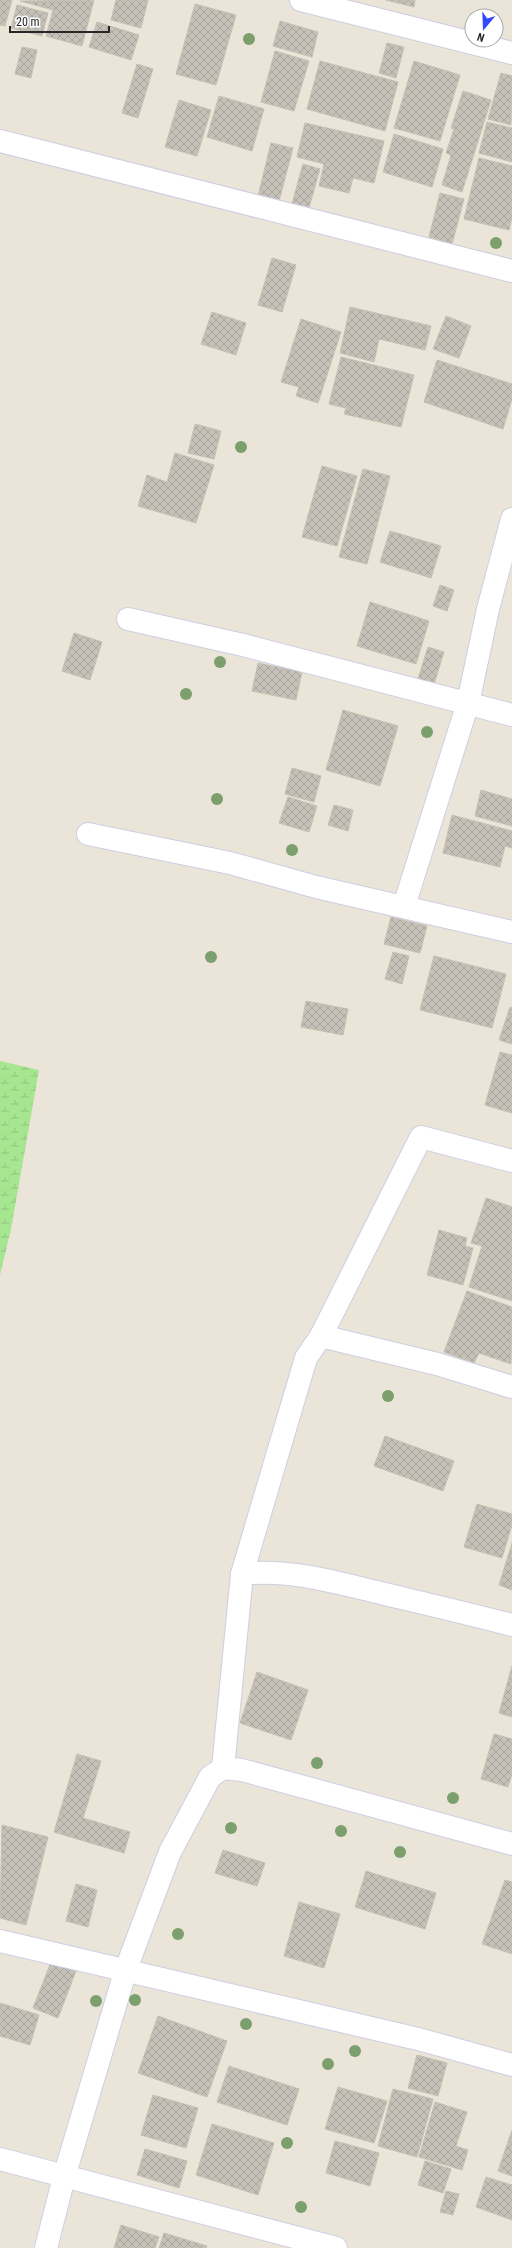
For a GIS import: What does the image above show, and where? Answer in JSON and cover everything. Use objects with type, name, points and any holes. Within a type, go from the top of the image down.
[{"type":"street","points":[[301,0],[512,53]]},
{"type":"street","points":[[0,141],[512,271]]},
{"type":"street","points":[[404,906],[468,703],[488,609],[512,519]]},
{"type":"street","points":[[128,619],[243,645],[512,714]]},
{"type":"street","points":[[88,834],[230,863],[316,887],[512,932]]},
{"type":"street","points":[[223,1768],[242,1574],[306,1358],[321,1336],[421,1137],[512,1161]]},
{"type":"street","points":[[321,1336],[437,1364],[512,1387]]},
{"type":"street","points":[[242,1574],[264,1571],[293,1575],[357,1588],[512,1625]]},
{"type":"street","points":[[46,2248],[64,2177],[126,1969],[170,1852],[210,1777],[223,1768],[242,1770],[512,1844]]},
{"type":"street","points":[[0,1941],[126,1969],[418,2039],[512,2065]]},
{"type":"street","points":[[0,2159],[336,2248]]},
{"type":"green space","points":[[0,1061],[39,1070],[11,1229],[0,1275]]},
{"type":"building","points":[[0,0],[12,0],[5,26],[0,25]]},
{"type":"building","points":[[94,0],[82,46],[46,36],[53,10],[20,1]]},
{"type":"building","points":[[116,0],[148,0],[141,28],[111,20]]},
{"type":"building","points":[[386,0],[415,0],[414,7]]},
{"type":"building","points":[[195,4],[236,15],[216,85],[176,74]]},
{"type":"building","points":[[17,5],[48,13],[42,36],[11,28]]},
{"type":"building","points":[[280,21],[318,32],[312,57],[273,46]]},
{"type":"building","points":[[97,22],[139,35],[131,60],[89,47]]},
{"type":"building","points":[[387,43],[404,47],[396,78],[379,73]]},
{"type":"building","points":[[22,47],[37,50],[31,78],[15,74]]},
{"type":"building","points":[[275,51],[309,61],[294,111],[261,102]]},
{"type":"building","points":[[320,61],[398,82],[385,131],[307,109]]},
{"type":"building","points":[[414,61],[460,75],[440,141],[394,128]]},
{"type":"building","points":[[137,64],[153,69],[138,118],[122,113]]},
{"type":"building","points":[[501,73],[512,76],[511,125],[488,119]]},
{"type":"building","points":[[463,91],[491,100],[462,192],[442,185],[451,155],[446,153],[454,129],[451,128]]},
{"type":"building","points":[[219,96],[264,109],[252,151],[207,137]]},
{"type":"building","points":[[179,100],[211,110],[197,156],[165,147]]},
{"type":"building","points":[[487,122],[512,128],[512,162],[479,153]]},
{"type":"building","points":[[305,123],[384,141],[374,183],[353,178],[349,193],[319,186],[324,164],[297,157]]},
{"type":"building","points":[[394,134],[443,149],[432,187],[383,172]]},
{"type":"building","points":[[271,143],[293,148],[279,201],[258,196]]},
{"type":"building","points":[[479,158],[512,166],[512,218],[509,230],[464,219]]},
{"type":"building","points":[[303,164],[320,169],[308,211],[291,207]]},
{"type":"building","points":[[440,193],[464,199],[452,244],[429,237]]},
{"type":"building","points":[[272,258],[296,265],[282,312],[258,305]]},
{"type":"building","points":[[350,307],[431,326],[425,350],[379,339],[374,362],[340,353]]},
{"type":"building","points":[[212,312],[246,323],[236,355],[201,344]]},
{"type":"building","points":[[446,316],[471,326],[459,358],[433,349]]},
{"type":"building","points":[[301,319],[341,332],[318,403],[296,396],[299,387],[281,382]]},
{"type":"building","points":[[341,357],[414,375],[401,427],[344,414],[346,408],[329,404]]},
{"type":"building","points":[[437,360],[512,384],[512,399],[503,429],[424,402]]},
{"type":"building","points":[[195,424],[221,431],[214,459],[188,453]]},
{"type":"building","points":[[175,453],[214,465],[196,523],[138,506],[147,475],[167,482]]},
{"type":"building","points":[[322,466],[357,476],[337,546],[302,537]]},
{"type":"building","points":[[363,469],[390,476],[367,564],[339,557]]},
{"type":"building","points":[[390,531],[441,546],[431,578],[380,562]]},
{"type":"building","points":[[440,585],[454,590],[447,611],[433,606]]},
{"type":"building","points":[[370,602],[429,621],[416,664],[357,646]]},
{"type":"building","points":[[74,633],[102,642],[90,680],[62,671]]},
{"type":"building","points":[[428,647],[444,652],[434,684],[418,679]]},
{"type":"building","points":[[258,663],[302,672],[296,700],[252,691]]},
{"type":"building","points":[[343,710],[398,726],[380,786],[326,770]]},
{"type":"building","points":[[292,768],[321,776],[314,802],[285,794]]},
{"type":"building","points":[[481,790],[512,799],[512,826],[475,816]]},
{"type":"building","points":[[288,797],[317,806],[309,832],[279,823]]},
{"type":"building","points":[[334,805],[353,810],[348,831],[328,825]]},
{"type":"building","points":[[452,815],[512,831],[512,848],[505,846],[500,867],[443,853]]},
{"type":"building","points":[[391,917],[427,926],[420,953],[384,944]]},
{"type":"building","points":[[393,952],[409,956],[402,984],[385,979]]},
{"type":"building","points":[[434,956],[506,974],[492,1028],[420,1010]]},
{"type":"building","points":[[306,1001],[348,1009],[343,1035],[301,1027]]},
{"type":"building","points":[[510,1007],[512,1008],[512,1044],[499,1040]]},
{"type":"building","points":[[500,1052],[512,1055],[512,1113],[485,1105]]},
{"type":"building","points":[[486,1198],[512,1207],[512,1301],[469,1287],[482,1246],[471,1243]]},
{"type":"building","points":[[439,1230],[467,1238],[465,1246],[473,1248],[463,1285],[427,1275]]},
{"type":"building","points":[[467,1291],[512,1307],[511,1364],[479,1353],[474,1363],[444,1352]]},
{"type":"building","points":[[385,1436],[454,1461],[443,1491],[374,1466]]},
{"type":"building","points":[[477,1504],[512,1514],[512,1525],[502,1558],[464,1547]]},
{"type":"building","points":[[512,1543],[512,1590],[499,1585]]},
{"type":"building","points":[[512,1666],[512,1717],[499,1713]]},
{"type":"building","points":[[257,1672],[308,1690],[291,1740],[240,1723]]},
{"type":"building","points":[[494,1734],[512,1739],[512,1774],[508,1787],[481,1779]]},
{"type":"building","points":[[77,1754],[101,1761],[83,1818],[130,1832],[124,1853],[54,1832]]},
{"type":"building","points":[[2,1825],[48,1837],[26,1925],[0,1918]]},
{"type":"building","points":[[223,1850],[265,1863],[257,1886],[215,1873]]},
{"type":"building","points":[[366,1871],[436,1893],[425,1929],[355,1907]]},
{"type":"building","points":[[505,1880],[512,1882],[512,1954],[482,1944]]},
{"type":"building","points":[[76,1884],[97,1890],[88,1927],[66,1921]]},
{"type":"building","points":[[299,1902],[340,1914],[324,1968],[284,1956]]},
{"type":"building","points":[[51,1962],[76,1971],[58,2018],[33,2008]]},
{"type":"building","points":[[0,2003],[39,2015],[30,2045],[0,2036]]},
{"type":"building","points":[[158,2016],[227,2041],[207,2097],[138,2073]]},
{"type":"building","points":[[417,2055],[447,2063],[438,2096],[408,2088]]},
{"type":"building","points":[[229,2066],[299,2089],[287,2125],[217,2102]]},
{"type":"building","points":[[338,2087],[387,2101],[374,2143],[325,2129]]},
{"type":"building","points":[[393,2089],[433,2099],[417,2157],[378,2146]]},
{"type":"building","points":[[153,2095],[198,2108],[186,2148],[141,2135]]},
{"type":"building","points":[[435,2102],[467,2112],[456,2146],[468,2150],[462,2170],[419,2157]]},
{"type":"building","points":[[212,2124],[274,2143],[258,2195],[196,2175]]},
{"type":"building","points":[[512,2130],[512,2176],[498,2171]]},
{"type":"building","points":[[335,2141],[379,2153],[370,2186],[326,2173]]},
{"type":"building","points":[[145,2149],[187,2161],[179,2188],[137,2175]]},
{"type":"building","points":[[425,2161],[451,2169],[443,2193],[418,2185]]},
{"type":"building","points":[[486,2177],[512,2185],[512,2220],[476,2207]]},
{"type":"building","points":[[446,2191],[459,2194],[453,2215],[440,2212]]},
{"type":"building","points":[[121,2225],[159,2237],[155,2248],[114,2248]]},
{"type":"building","points":[[164,2233],[207,2246],[206,2248],[159,2248]]}]
